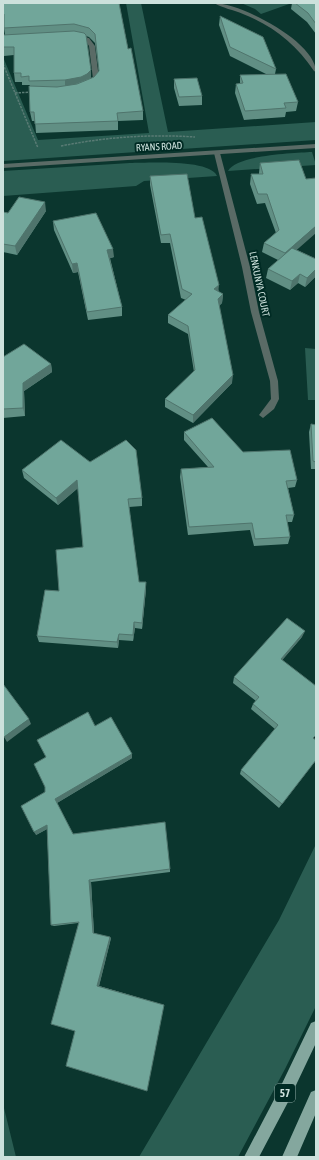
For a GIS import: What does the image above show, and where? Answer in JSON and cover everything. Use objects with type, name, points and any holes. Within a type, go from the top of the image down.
[{"type":"main road","name":"57","points":[[251,1157],[282,1099],[316,1028]]},
{"type":"main road","name":"57","points":[[289,1157],[316,1097]]},
{"type":"street","points":[[217,3],[244,12],[273,27],[297,45],[315,67]]},
{"type":"street","points":[[63,37],[80,37],[87,39],[91,43],[96,79],[94,84],[84,88]]},
{"type":"street","name":"RYANS ROAD","points":[[3,166],[316,146]]},
{"type":"street","name":"LENKUNYA COURT","points":[[217,153],[246,267],[255,312],[274,381],[275,399],[271,407],[263,415]]},
{"type":"path","points":[[3,64],[35,140]]},
{"type":"path","points":[[15,93],[33,92]]},
{"type":"green space","points":[[126,3],[141,3],[168,132],[316,122],[316,140],[3,161],[3,57],[38,140],[149,133]]},
{"type":"green space","points":[[241,3],[292,3],[261,14],[255,9]]},
{"type":"green space","points":[[312,152],[316,165],[228,171],[242,161],[253,158],[280,154]]},
{"type":"green space","points":[[130,163],[191,164],[212,171],[217,176],[144,181],[136,186],[3,196],[3,171]]},
{"type":"green space","points":[[305,348],[316,349],[316,400],[308,400]]},
{"type":"green space","points":[[316,844],[316,1006],[285,1069],[238,1157],[139,1157],[279,920]]},
{"type":"green space","points":[[3,1104],[16,1157],[3,1157]]},
{"type":"building","points":[[3,3],[119,3],[128,49],[131,48],[143,111],[117,113],[118,121],[35,124],[34,112],[30,112],[29,86],[57,87],[77,84],[94,77],[99,71],[95,34],[89,28],[74,24],[4,28]]},
{"type":"building","points":[[295,3],[316,3],[316,24],[308,13]]},
{"type":"building","points":[[220,16],[263,37],[276,69],[230,47]]},
{"type":"building","points":[[74,31],[84,33],[86,35],[91,70],[87,74],[81,77],[65,80],[29,81],[29,76],[21,77],[21,73],[14,73],[14,47],[3,47],[3,35]]},
{"type":"building","points":[[286,74],[298,102],[284,103],[286,108],[245,111],[236,84],[243,83],[240,75]]},
{"type":"building","points":[[197,78],[202,96],[179,97],[174,79]]},
{"type":"building","points":[[299,160],[306,179],[316,178],[316,226],[285,253],[264,243],[279,230],[267,194],[258,194],[251,174],[263,174],[260,163]]},
{"type":"building","points":[[187,174],[195,218],[202,217],[219,285],[214,289],[223,294],[218,299],[233,375],[193,415],[165,399],[195,370],[188,326],[168,315],[192,294],[182,289],[170,234],[161,235],[150,176]]},
{"type":"building","points":[[19,197],[45,202],[15,246],[3,244],[3,212],[8,213]]},
{"type":"building","points":[[96,213],[113,249],[107,250],[122,307],[87,312],[77,263],[72,264],[53,221]]},
{"type":"building","points":[[292,248],[316,259],[316,269],[307,278],[300,274],[292,281],[268,269]]},
{"type":"building","points":[[24,344],[51,364],[23,383],[23,408],[3,409],[3,357]]},
{"type":"building","points":[[212,418],[243,452],[290,450],[297,480],[286,481],[294,515],[286,515],[290,537],[255,539],[252,523],[189,527],[181,469],[214,467],[184,432]]},
{"type":"building","points":[[311,424],[316,425],[316,462],[313,461]]},
{"type":"building","points":[[61,440],[90,462],[126,440],[136,450],[142,498],[128,499],[139,582],[146,582],[142,623],[134,622],[133,635],[119,634],[117,642],[37,636],[45,590],[59,591],[56,550],[83,547],[77,480],[56,498],[22,470]]},
{"type":"building","points":[[287,618],[305,631],[281,659],[316,686],[316,735],[313,738],[316,740],[316,760],[282,804],[241,770],[278,725],[253,704],[259,697],[234,677]]},
{"type":"building","points":[[3,684],[29,719],[4,737],[3,736]]},
{"type":"building","points":[[88,712],[95,726],[111,717],[132,754],[55,799],[73,834],[165,822],[170,869],[89,880],[93,933],[110,937],[97,986],[164,1005],[147,1091],[66,1066],[75,1031],[51,1024],[79,922],[51,925],[47,825],[34,832],[21,806],[45,792],[45,787],[34,764],[46,757],[37,740]]}]
